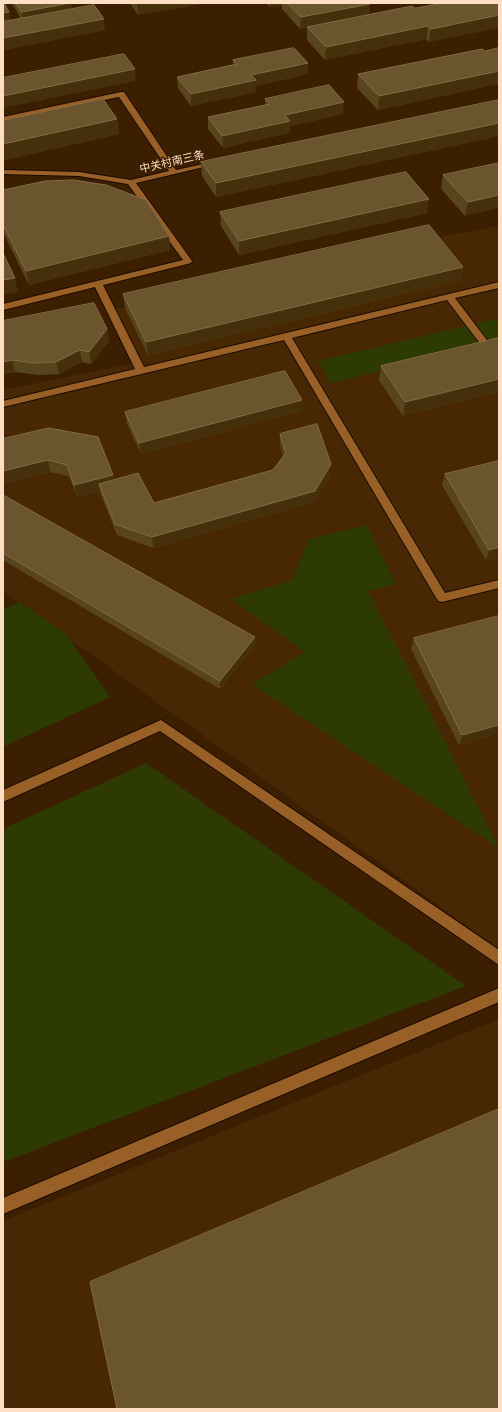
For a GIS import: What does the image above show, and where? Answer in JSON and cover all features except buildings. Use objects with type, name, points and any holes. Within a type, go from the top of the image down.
[{"type":"street","points":[[3,119],[121,94],[174,173]]},
{"type":"street","name":"中关村南三条","points":[[131,182],[228,160]]},
{"type":"street","points":[[3,172],[79,174],[131,182],[188,261],[3,308]]},
{"type":"street","points":[[98,284],[141,371]]},
{"type":"street","points":[[3,404],[499,285]]},
{"type":"street","points":[[449,297],[488,348]]},
{"type":"street","points":[[286,336],[442,598],[499,584]]},
{"type":"street","points":[[3,796],[161,726],[499,958]]},
{"type":"street","points":[[3,1206],[499,995]]},
{"type":"shaded area","points":[[499,226],[499,949],[3,591],[3,390],[136,363],[115,308],[125,308],[426,239]]},
{"type":"shaded area","points":[[499,1019],[499,1409],[3,1409],[3,1221]]},
{"type":"green space","points":[[499,318],[499,342],[331,383],[318,361]]},
{"type":"green space","points":[[367,525],[396,584],[368,591],[499,848],[252,684],[305,652],[231,599],[293,580],[309,539]]},
{"type":"green space","points":[[20,602],[66,634],[110,697],[3,747],[3,609]]},
{"type":"green space","points":[[146,763],[466,986],[3,1162],[3,829]]}]
